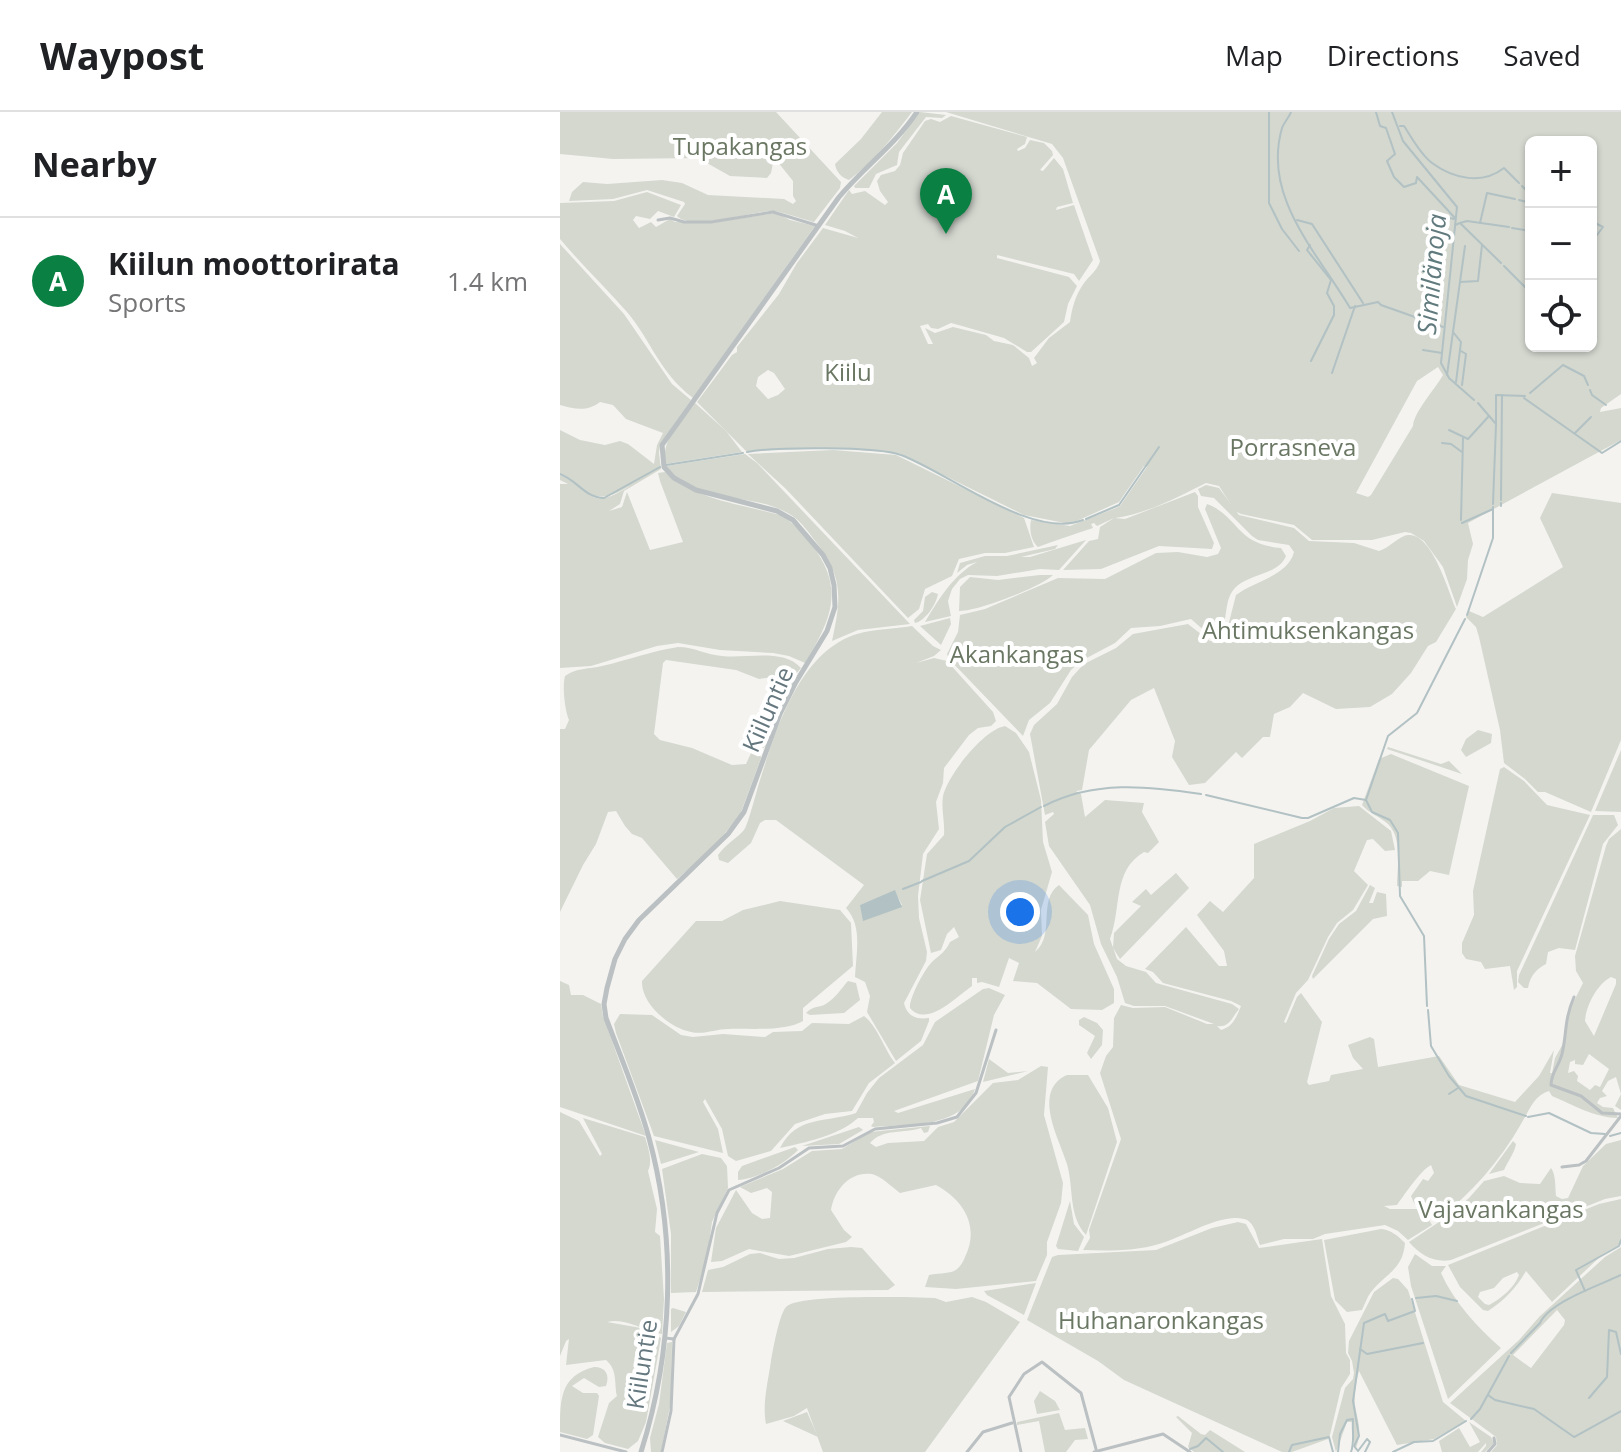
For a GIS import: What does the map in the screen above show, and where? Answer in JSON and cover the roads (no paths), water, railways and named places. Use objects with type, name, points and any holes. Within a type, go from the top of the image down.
[{"type":"street","name":"Kiiluntie","points":[[641,1452],[657,1389],[665,1338],[668,1264],[661,1192],[643,1116],[605,1015],[607,988],[615,959],[629,932],[720,843],[744,812],[780,714],[832,618],[836,596],[827,561],[793,520],[777,511],[716,497],[689,487],[666,470],[661,452],[666,437],[852,182],[890,147],[917,112]]},
{"type":"street","points":[[658,220],[670,218],[684,222],[711,222],[773,212],[819,226]]},
{"type":"street","points":[[1574,997],[1565,1019],[1561,1057],[1551,1085],[1581,1096],[1602,1113],[1621,1115]]},
{"type":"street","points":[[662,1452],[671,1411],[674,1339],[698,1294],[717,1213],[731,1188],[779,1168],[809,1148],[843,1146],[875,1129],[953,1119],[965,1110],[976,1093],[996,1030]]},
{"type":"street","points":[[1562,1167],[1586,1161],[1621,1115]]},
{"type":"street","points":[[665,1338],[674,1339]]},
{"type":"street","points":[[1021,1452],[1009,1397],[1024,1374],[1042,1362],[1081,1393],[1095,1451],[1163,1434],[1190,1452]]},
{"type":"street","points":[[967,1452],[983,1432],[1014,1422]]},
{"type":"street","points":[[560,1435],[626,1452]]},
{"type":"street","points":[[1488,1452],[1494,1446],[1494,1438]]},
{"type":"waterway","points":[[1269,112],[1269,203],[1282,229],[1299,251]]},
{"type":"waterway","points":[[1291,112],[1282,128],[1278,153],[1286,201],[1309,245],[1350,308],[1378,302],[1443,327]]},
{"type":"waterway","points":[[1376,112],[1380,126],[1386,128],[1395,154],[1387,161],[1394,177],[1404,187],[1416,183],[1417,177],[1455,218]]},
{"type":"waterway","name":"Similänoja","points":[[1392,112],[1403,141],[1457,207],[1441,363],[1449,378],[1474,400]]},
{"type":"waterway","points":[[1400,126],[1404,126],[1428,159],[1449,173],[1477,178],[1487,177],[1504,168],[1519,183]]},
{"type":"waterway","points":[[1522,186],[1525,189]]},
{"type":"waterway","points":[[1480,223],[1487,193],[1515,199]]},
{"type":"waterway","points":[[1519,200],[1525,202]]},
{"type":"waterway","points":[[1438,215],[1454,219]]},
{"type":"waterway","points":[[1297,220],[1312,224],[1363,303]]},
{"type":"waterway","points":[[1460,223],[1467,221],[1509,227]]},
{"type":"waterway","points":[[1455,225],[1460,223],[1501,263]]},
{"type":"waterway","points":[[1597,224],[1603,227],[1597,235]]},
{"type":"waterway","points":[[1512,228],[1525,230]]},
{"type":"waterway","points":[[1310,245],[1307,250],[1331,280],[1327,293],[1334,306],[1334,315],[1311,361]]},
{"type":"waterway","points":[[1460,282],[1478,281],[1482,245]]},
{"type":"waterway","points":[[1447,375],[1465,246]]},
{"type":"waterway","points":[[1504,266],[1525,287]]},
{"type":"waterway","points":[[1332,373],[1355,306]]},
{"type":"waterway","points":[[1453,332],[1461,342],[1456,382]]},
{"type":"waterway","points":[[1423,350],[1442,353]]},
{"type":"waterway","points":[[1461,351],[1466,354],[1462,385]]},
{"type":"waterway","points":[[1530,393],[1563,365],[1584,376],[1588,385]]},
{"type":"waterway","points":[[1590,390],[1606,405]]},
{"type":"waterway","points":[[1496,424],[1496,395],[1525,396]]},
{"type":"waterway","points":[[1501,500],[1502,395]]},
{"type":"waterway","points":[[1524,398],[1602,453],[1621,441]]},
{"type":"waterway","name":"Similänoja","points":[[1478,403],[1496,424],[1493,504]]},
{"type":"waterway","points":[[1449,430],[1468,439],[1489,416]]},
{"type":"waterway","points":[[1575,433],[1591,417]]},
{"type":"waterway","points":[[1461,520],[1463,438]]},
{"type":"waterway","points":[[1442,443],[1451,444],[1462,452]]},
{"type":"waterway","points":[[1086,519],[1119,505],[1159,447]]},
{"type":"waterway","points":[[747,452],[825,448],[889,452],[921,464],[1016,513],[1063,524],[1083,520]]},
{"type":"waterway","points":[[666,465],[743,453]]},
{"type":"waterway","points":[[560,474],[586,492],[604,498],[660,467]]},
{"type":"waterway","name":"Similänoja","points":[[1467,615],[1493,538],[1493,507]]},
{"type":"waterway","points":[[1462,523],[1493,509]]},
{"type":"waterway","name":"Similänoja","points":[[1366,800],[1388,736],[1417,713],[1465,619]]},
{"type":"waterway","points":[[1044,806],[1082,792],[1121,787],[1201,794]]},
{"type":"waterway","points":[[1206,795],[1302,818],[1354,798],[1366,800],[1372,812],[1390,820],[1398,833],[1400,896],[1424,936],[1427,1006]]},
{"type":"waterway","points":[[922,881],[969,861],[1005,827],[1041,807]]},
{"type":"waterway","points":[[903,889],[921,882]]},
{"type":"waterway","points":[[1428,1010],[1431,1046],[1449,1076],[1466,1096],[1526,1116]]},
{"type":"waterway","points":[[1449,1094],[1458,1088]]},
{"type":"waterway","points":[[1528,1117],[1549,1113],[1591,1133],[1605,1134]]},
{"type":"waterway","points":[[1610,1136],[1621,1133]]},
{"type":"waterway","points":[[1585,1291],[1576,1270],[1619,1246],[1621,1240]]},
{"type":"waterway","points":[[1511,1353],[1554,1308],[1621,1275]]},
{"type":"waterway","points":[[1416,1298],[1436,1296],[1457,1301]]},
{"type":"waterway","points":[[1365,1452],[1370,1442],[1367,1439],[1358,1451],[1354,1446],[1359,1436],[1353,1401],[1364,1323],[1385,1314],[1388,1321],[1415,1311],[1412,1299]]},
{"type":"waterway","points":[[1589,1398],[1607,1377],[1609,1330],[1616,1332],[1621,1354]]},
{"type":"waterway","points":[[1360,1349],[1367,1354],[1423,1343]]},
{"type":"waterway","points":[[1471,1419],[1480,1409],[1509,1356]]},
{"type":"waterway","points":[[1488,1395],[1495,1400],[1534,1409],[1574,1437],[1621,1411]]},
{"type":"waterway","points":[[1338,1452],[1340,1434],[1347,1420],[1353,1419],[1351,1452]]},
{"type":"waterway","points":[[1393,1452],[1414,1442],[1433,1441],[1466,1421]]},
{"type":"waterway","points":[[1289,1452],[1292,1445],[1329,1437],[1333,1452]]},
{"type":"waterway","points":[[1190,1449],[1206,1438],[1223,1452]]},
{"type":"place","name":"Kiilun moottorirata","points":[[946,234]]},
{"type":"park label","name":"Tupakangas","points":[[740,145]]},
{"type":"park label","name":"Kiilu","points":[[848,371]]},
{"type":"park label","name":"Porrasneva","points":[[1293,446]]},
{"type":"park label","name":"Ahtimuksenkangas","points":[[1308,629]]},
{"type":"park label","name":"Akankangas","points":[[1017,653]]},
{"type":"park label","name":"Vajavankangas","points":[[1501,1208]]},
{"type":"park label","name":"Huhanaronkangas","points":[[1161,1319]]}]
